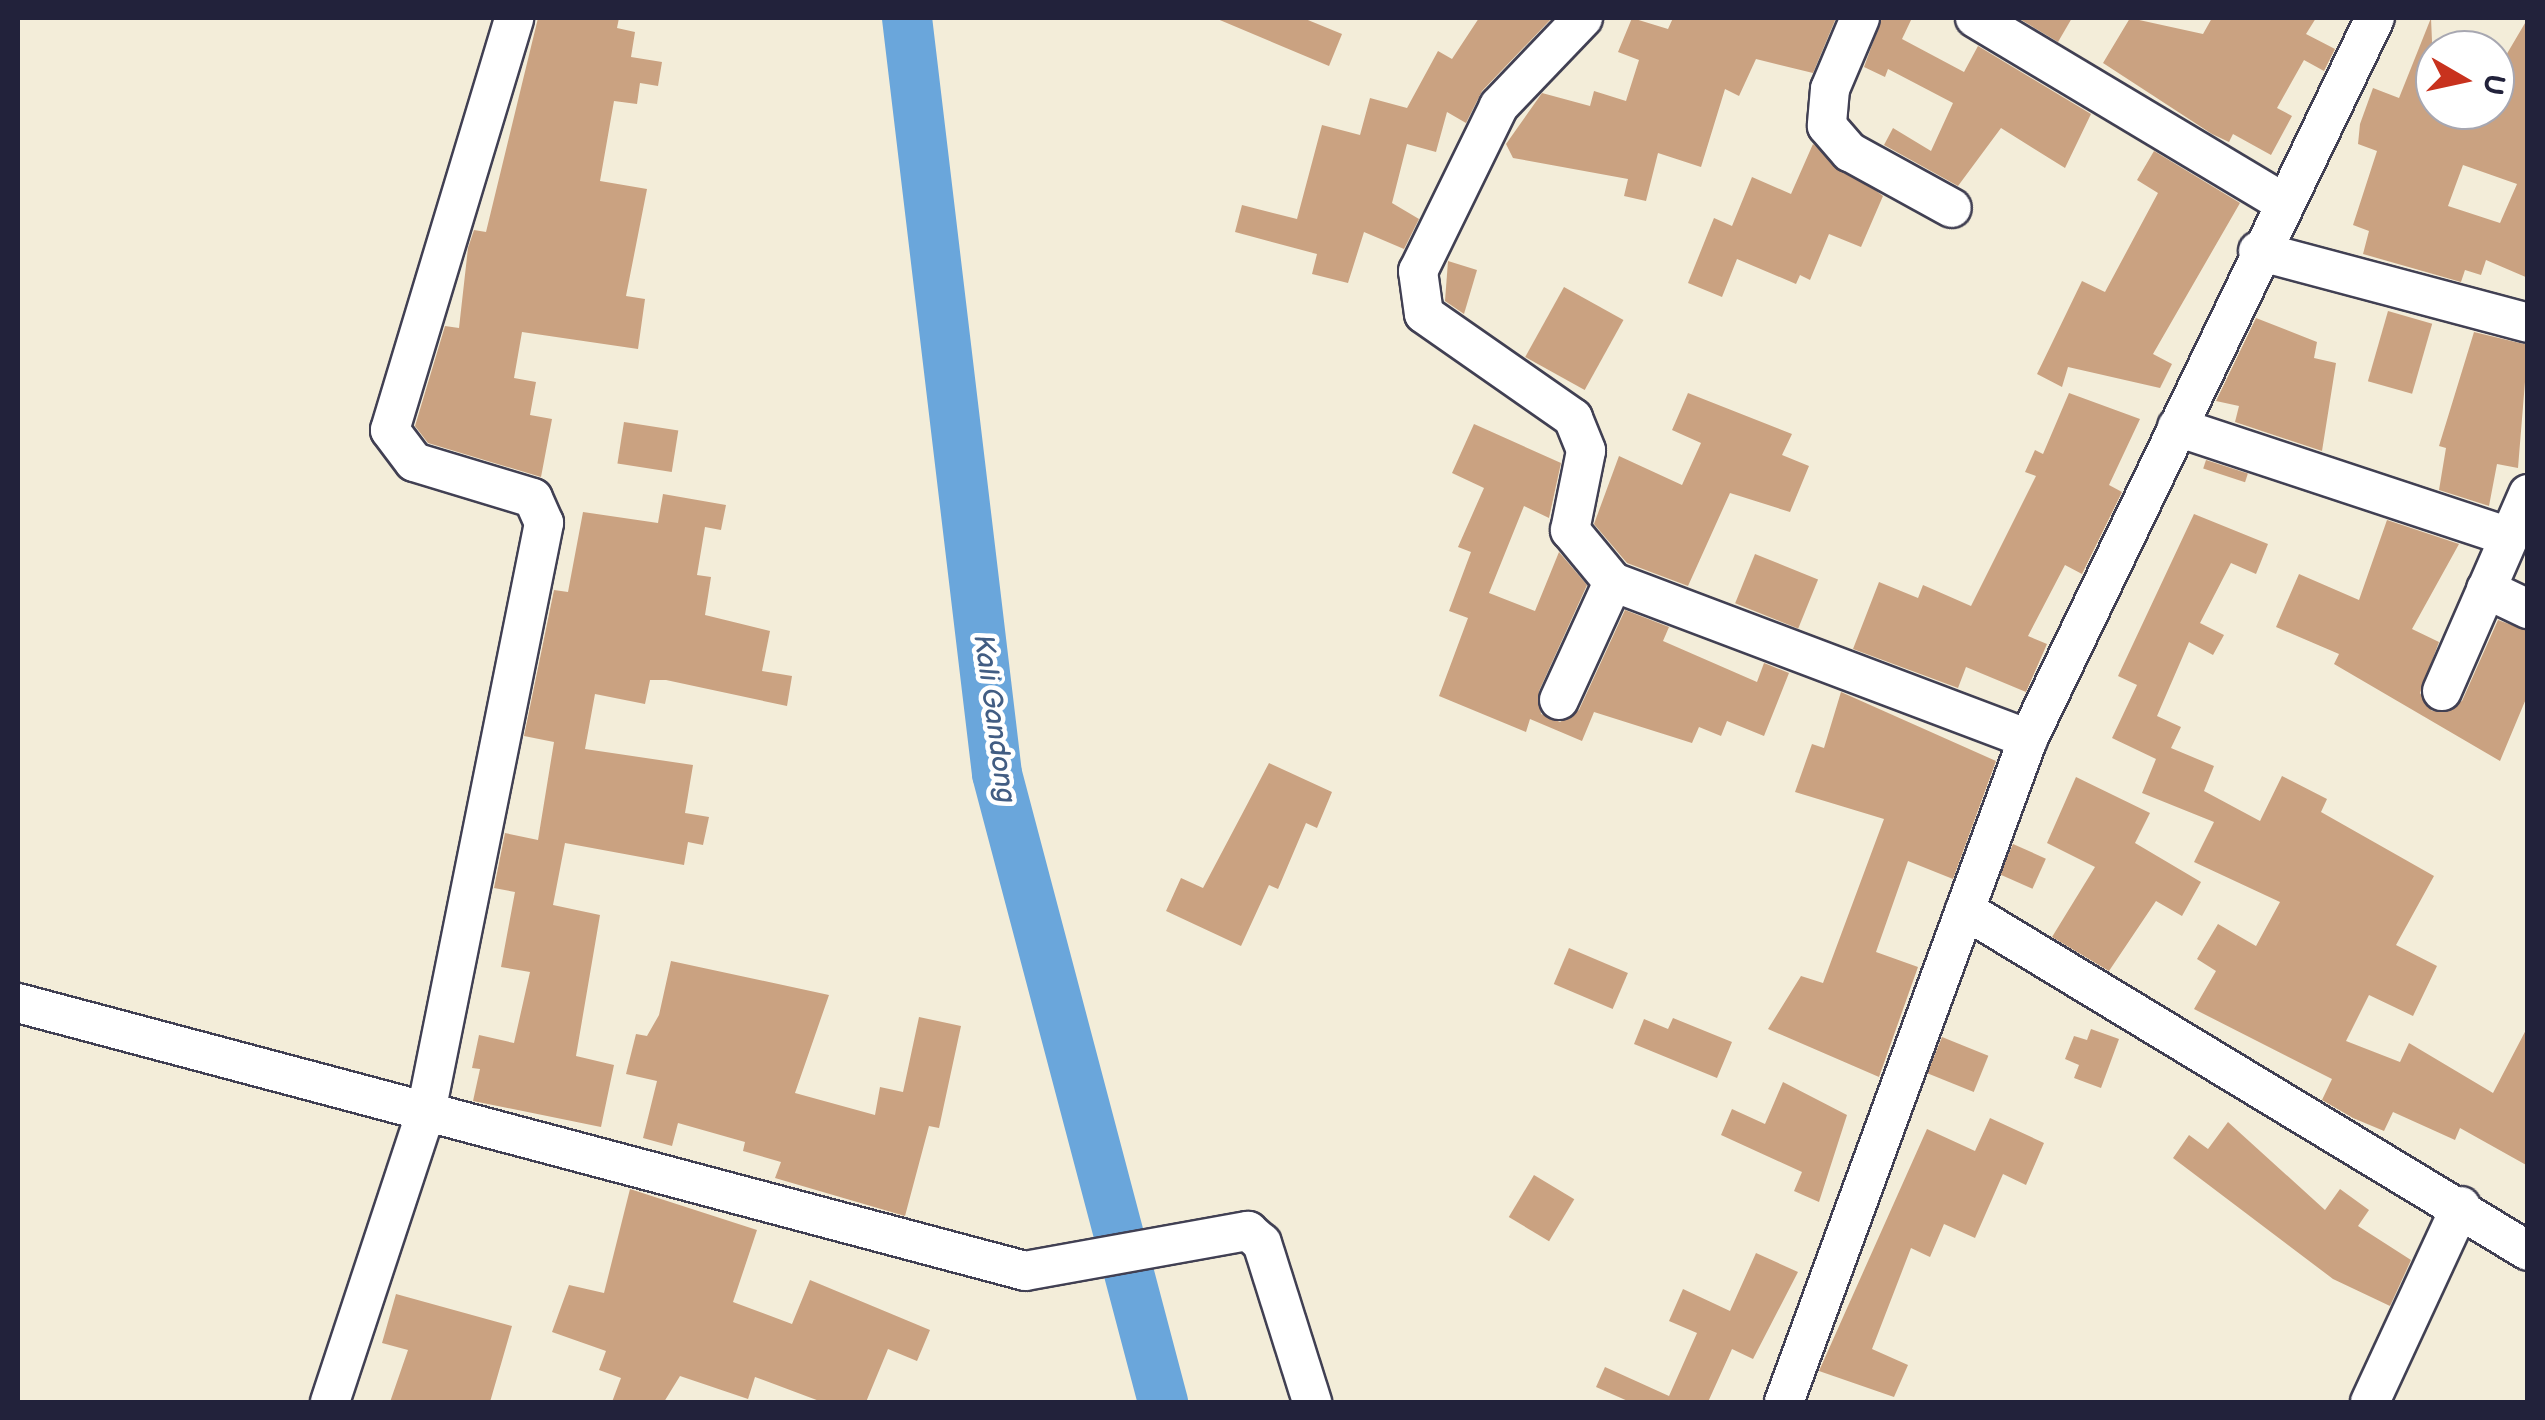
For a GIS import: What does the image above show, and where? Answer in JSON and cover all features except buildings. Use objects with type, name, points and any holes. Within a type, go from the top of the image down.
[{"type":"street","points":[[330,1402],[426,1112],[544,523],[533,498],[414,462],[390,430],[514,18]]},
{"type":"street","points":[[1583,18],[1499,106],[1427,247],[1418,292],[1434,323],[1574,418],[1586,451],[1570,530],[1613,582],[2028,739]]},
{"type":"street","points":[[1860,18],[1830,89],[1827,126],[1850,152],[1952,208]]},
{"type":"street","points":[[1975,18],[2282,202]]},
{"type":"street","points":[[1784,1402],[2028,739],[2258,251],[2375,18]]},
{"type":"street","points":[[2258,251],[2528,323]]},
{"type":"street","points":[[2177,427],[2507,536]]},
{"type":"street","points":[[2442,691],[2528,494]]},
{"type":"street","points":[[1559,700],[1613,582]]},
{"type":"street","points":[[2486,590],[2528,610]]},
{"type":"street","points":[[1965,910],[2461,1206],[2528,1251]]},
{"type":"street","points":[[18,1003],[1025,1271],[1212,1234],[1259,1236],[1312,1402]]},
{"type":"street","points":[[2370,1402],[2461,1206]]},
{"type":"waterway","name":"Kali Gandong","points":[[907,18],[997,774],[1163,1402]]}]
